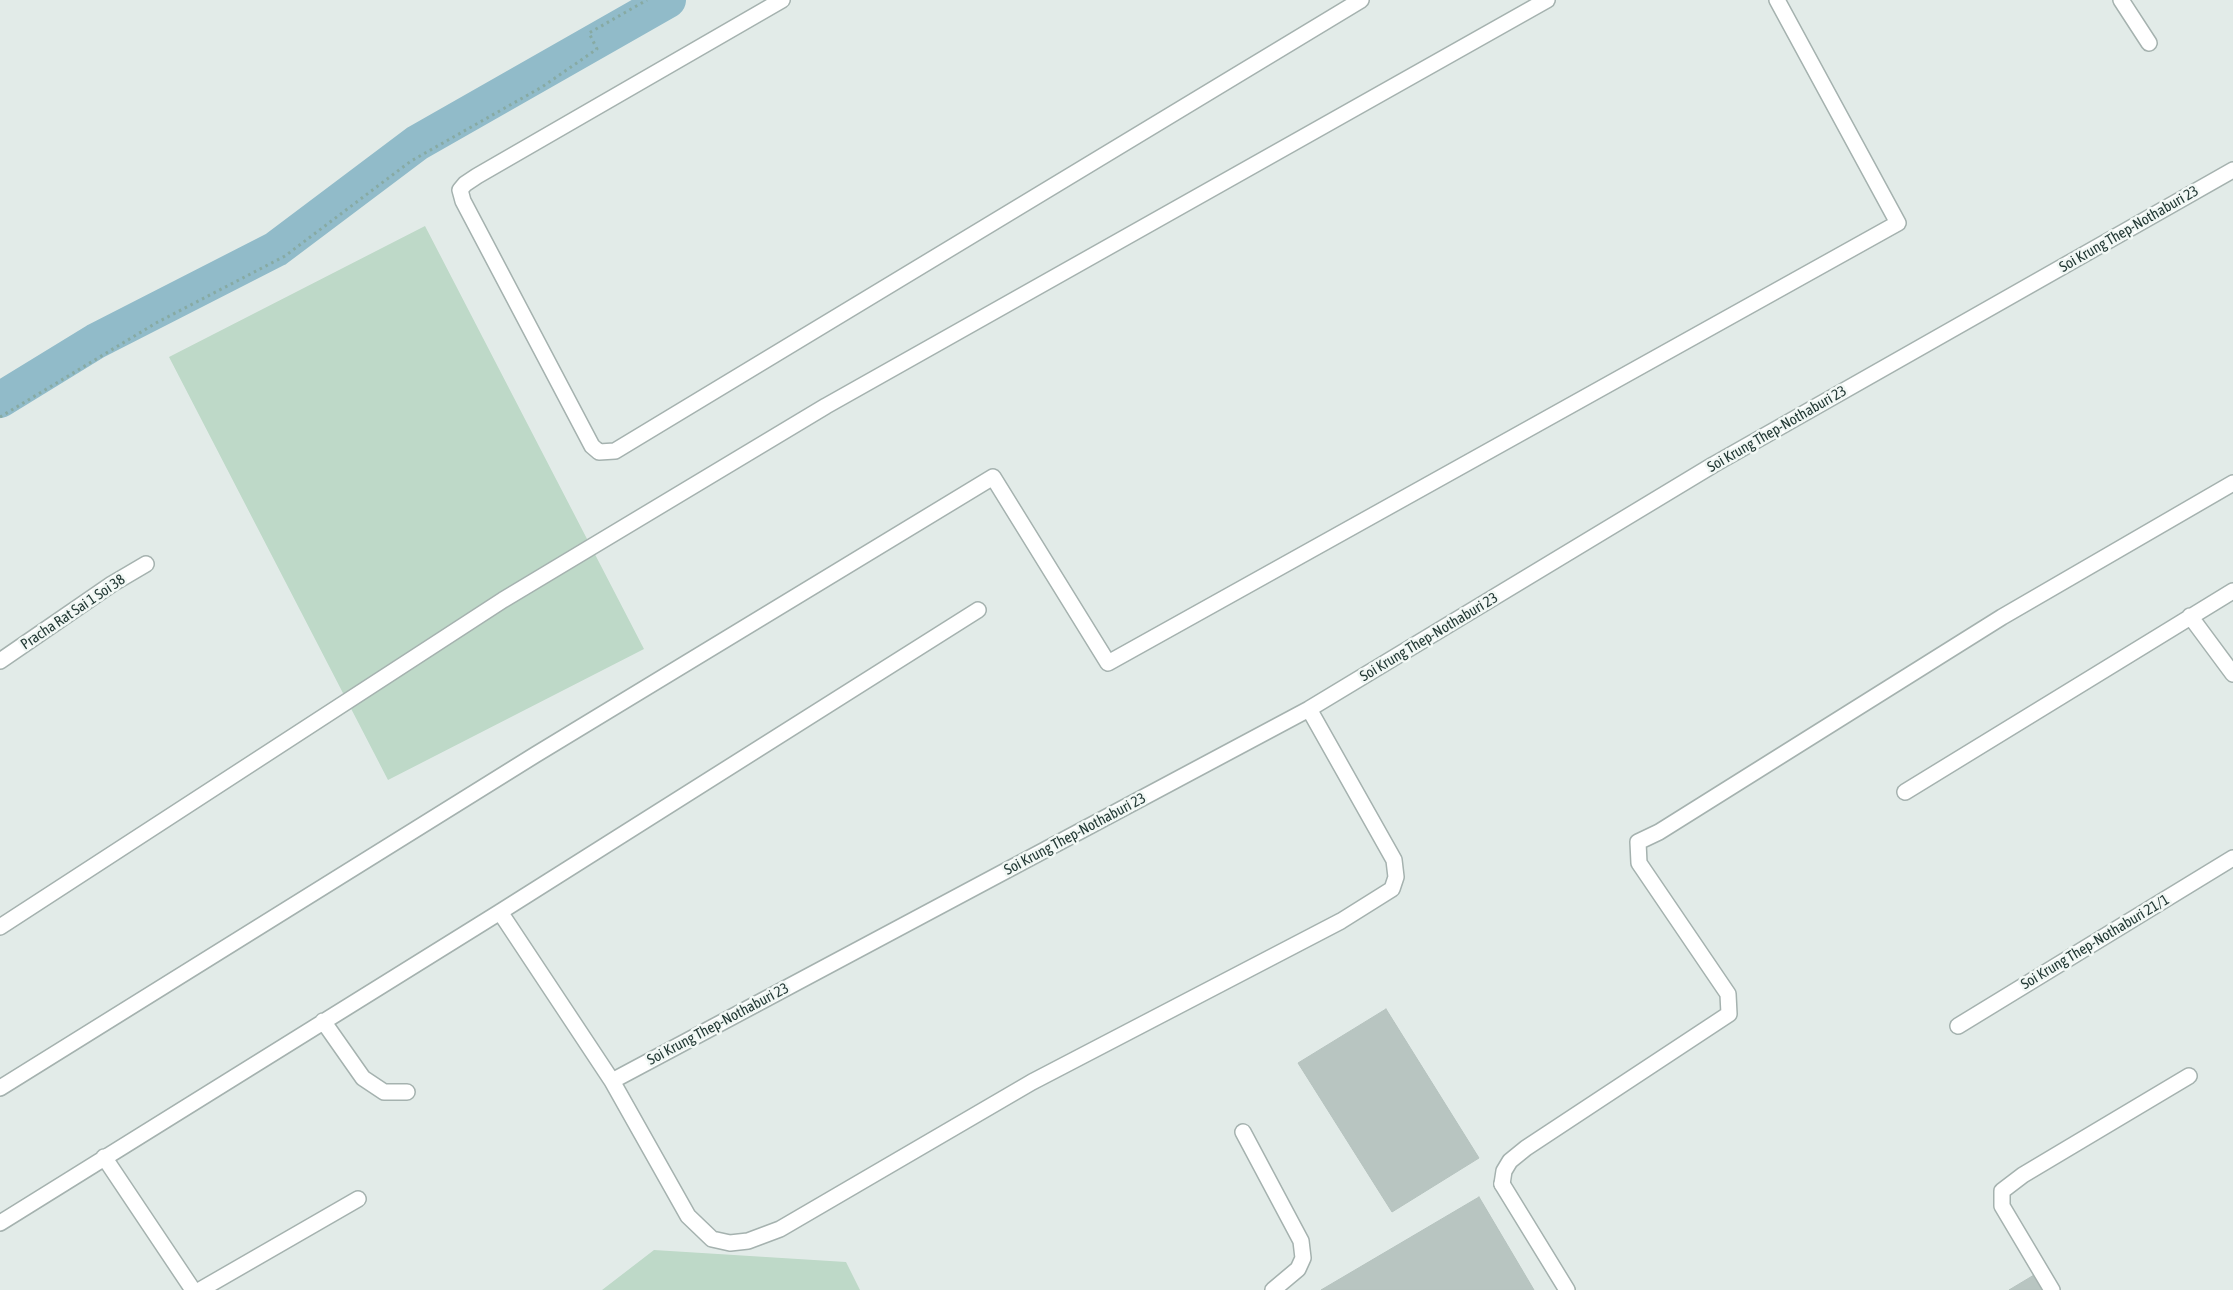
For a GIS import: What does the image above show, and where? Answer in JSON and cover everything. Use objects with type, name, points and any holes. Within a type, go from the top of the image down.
[{"type":"street","points":[[782,0],[477,176],[460,190],[463,201],[592,446],[598,452],[615,451],[1362,0]]},
{"type":"street","points":[[0,927],[503,600],[809,416],[1547,0]]},
{"type":"street","points":[[0,1088],[535,755],[993,477],[1108,663],[1898,223],[1777,0]]},
{"type":"street","points":[[2121,0],[2149,43]]},
{"type":"street","name":"Soi Krung Thep-Nothaburi 23","points":[[612,1081],[1309,709],[1713,465],[2233,170]]},
{"type":"street","points":[[1567,1290],[1502,1184],[1504,1171],[1510,1161],[1526,1148],[1729,1014],[1728,994],[1639,863],[1638,842],[1659,832],[2002,617],[2233,483]]},
{"type":"street","name":"Pracha Rat Sai 1 Soi 38","points":[[0,661],[112,584],[146,564]]},
{"type":"street","points":[[1905,792],[2233,591]]},
{"type":"street","points":[[0,1223],[500,912],[978,610]]},
{"type":"street","points":[[2190,616],[2233,674]]},
{"type":"street","points":[[500,912],[612,1081],[688,1216],[712,1239],[730,1243],[748,1241],[780,1229],[1032,1082],[1341,921],[1392,889],[1396,877],[1394,860],[1309,709]]},
{"type":"street","name":"Soi Krung Thep-Nothaburi 21/1","points":[[1958,1026],[2233,858]]},
{"type":"street","points":[[323,1021],[363,1078],[384,1092],[408,1092]]},
{"type":"street","points":[[2052,1290],[2002,1206],[2002,1191],[2022,1176],[2189,1076]]},
{"type":"street","points":[[1243,1132],[1301,1240],[1303,1258],[1298,1269],[1273,1290]]},
{"type":"street","points":[[104,1157],[193,1290]]},
{"type":"street","points":[[200,1290],[358,1199]]},
{"type":"path","points":[[0,417],[156,324],[285,256],[411,161],[460,131],[542,87],[597,49],[589,34],[647,0]]},
{"type":"green space","points":[[425,226],[644,649],[388,780],[169,357]]},
{"type":"green space","points":[[654,1250],[846,1262],[860,1290],[602,1290]]},
{"type":"building","points":[[1386,1009],[1479,1158],[1392,1212],[1298,1063]]},
{"type":"building","points":[[1479,1197],[1534,1290],[1321,1290]]},
{"type":"building","points":[[2034,1275],[2043,1290],[2009,1290]]},
{"type":"waterway","points":[[0,400],[96,341],[276,249],[417,143],[668,0]]}]
